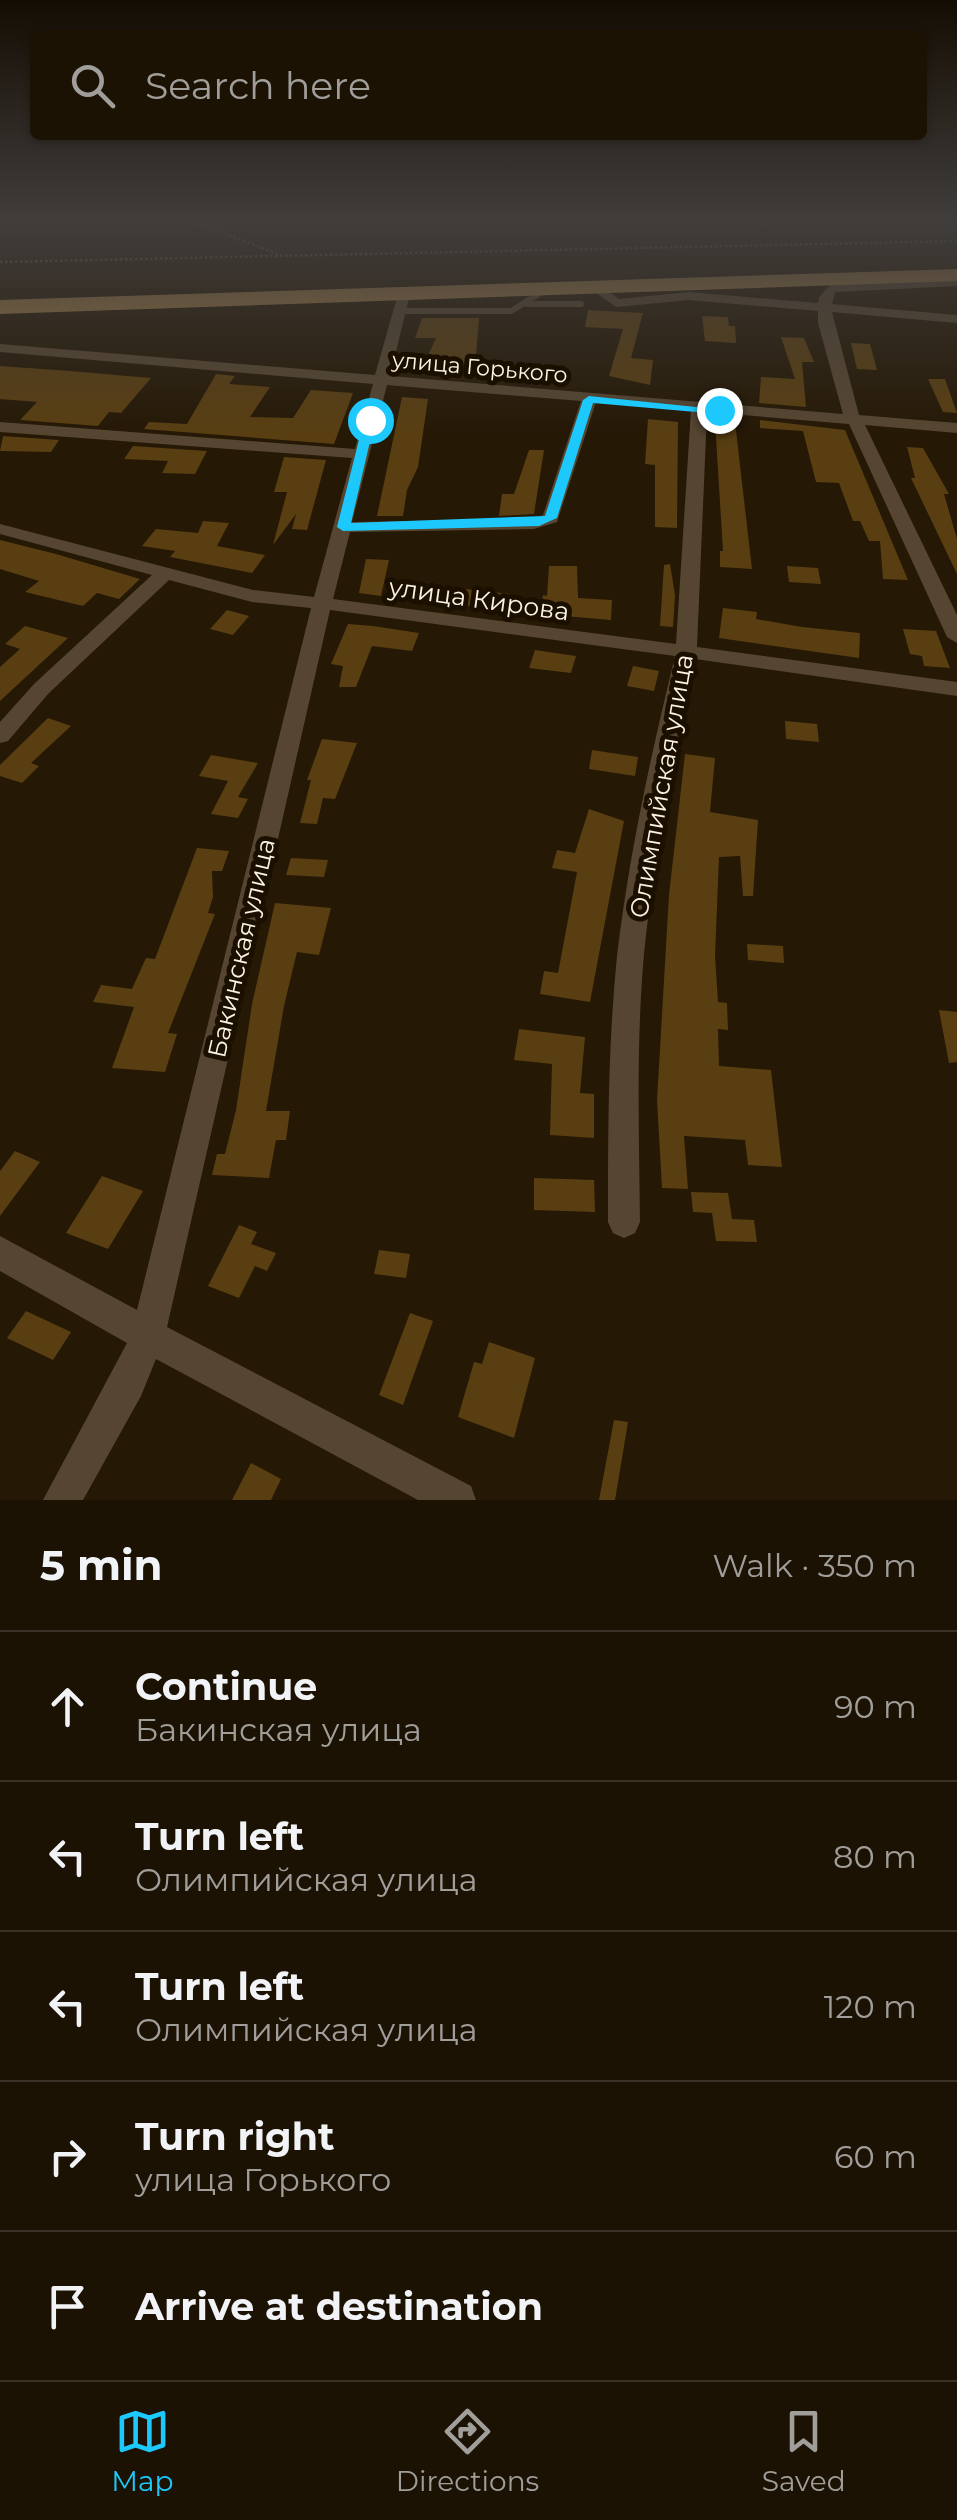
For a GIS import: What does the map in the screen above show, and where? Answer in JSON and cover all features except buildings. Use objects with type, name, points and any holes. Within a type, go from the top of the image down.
[{"type":"highway","points":[[0,307],[402,302],[502,293]]},
{"type":"highway","points":[[570,293],[650,293]]},
{"type":"street","points":[[828,293],[824,323],[840,381],[957,637]]},
{"type":"street","points":[[588,296],[616,303],[689,296],[957,319]]},
{"type":"street","name":"Бакинская улица","points":[[62,1500],[128,1382],[148,1334],[321,606],[402,302]]},
{"type":"street","name":"улица Горького","points":[[0,348],[957,428]]},
{"type":"street","points":[[343,527],[534,524],[551,518],[589,400]]},
{"type":"street","name":"Олимпийская улица","points":[[624,1222],[623,1065],[631,954],[653,797],[686,654],[699,409]]},
{"type":"street","points":[[0,426],[359,454]]},
{"type":"street","name":"улица Кирова","points":[[0,529],[252,596],[393,611],[957,689]]},
{"type":"street","points":[[0,736],[41,689],[164,575]]},
{"type":"street","points":[[0,1253],[457,1500]]},
{"type":"lane","points":[[402,302],[511,311],[542,293]]},
{"type":"lane","points":[[527,304],[588,296]]},
{"type":"route","points":[[370,420],[343,527],[534,524],[551,518],[589,400],[719,410]]}]
